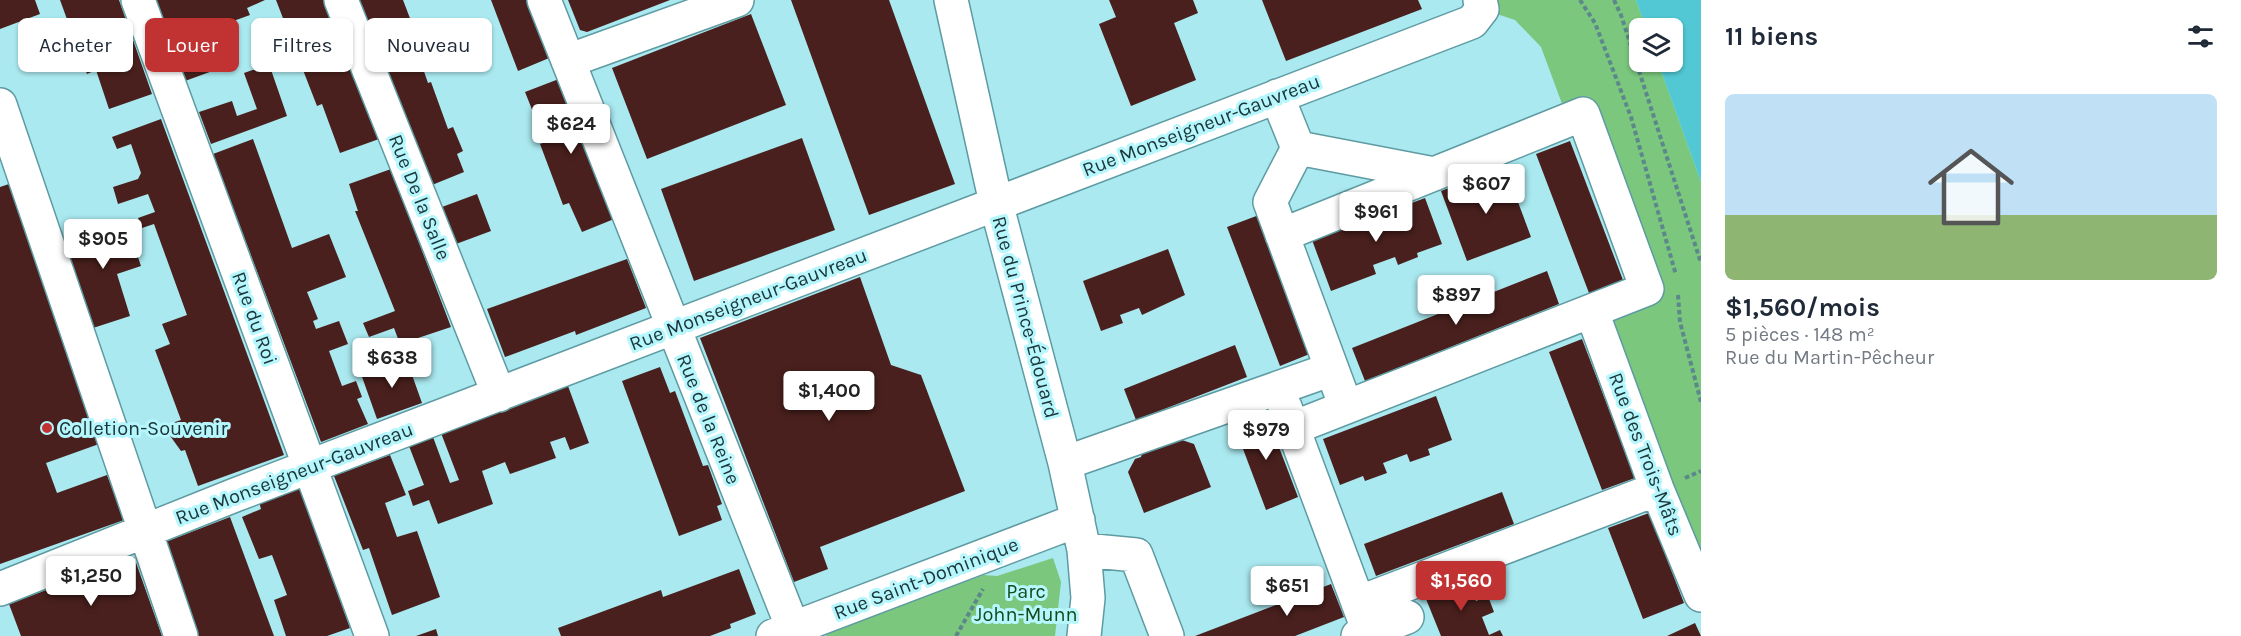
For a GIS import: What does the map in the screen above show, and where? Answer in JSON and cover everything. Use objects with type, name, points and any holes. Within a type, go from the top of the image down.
[{"type":"street","name":"Rue du Roi","points":[[138,0],[372,636]]},
{"type":"street","name":"Rue De la Salle","points":[[341,0],[499,395]]},
{"type":"street","name":"Rue de la Reine","points":[[544,0],[788,634]]},
{"type":"street","points":[[568,61],[737,0]]},
{"type":"street","name":"Rue du Prince-Édouard","points":[[951,0],[996,203],[1065,463],[1081,535],[1088,598],[1084,636]]},
{"type":"street","name":"Rue Monseigneur-Gauvreau","points":[[0,588],[145,530],[1472,22],[1482,9],[1480,0]]},
{"type":"street","points":[[1277,96],[1298,148],[1270,202],[1346,407]]},
{"type":"street","points":[[0,105],[182,636]]},
{"type":"street","points":[[1282,236],[1583,114],[1667,288],[1592,312],[1293,428]]},
{"type":"street","points":[[1298,148],[1434,174]]},
{"type":"street","name":"Rue des Trois-Mâts","points":[[1592,312],[1657,489],[1701,595]]},
{"type":"street","points":[[1065,463],[1332,369]]},
{"type":"street","points":[[1278,389],[1362,624],[1406,614],[1657,489]]},
{"type":"street","points":[[1081,535],[1136,555],[1167,636]]},
{"type":"street","name":"Rue Saint-Dominique","points":[[788,634],[1081,535]]},
{"type":"path","points":[[1580,0],[1595,23],[1631,117],[1667,288],[1680,322],[1701,402]]},
{"type":"path","points":[[1614,0],[1622,15],[1701,263]]},
{"type":"path","points":[[956,636],[984,587]]},
{"type":"green space","points":[[1480,0],[1636,0],[1642,18],[1629,18],[1629,72],[1662,72],[1701,182],[1701,595],[1592,312],[1647,289],[1568,120],[1541,47],[1515,20],[1482,9]]},
{"type":"green space","name":"Parc John-Munn","points":[[1053,558],[1061,582],[1055,636],[826,636],[825,633],[833,628],[984,575],[997,576]]},
{"type":"water","points":[[1636,0],[1701,0],[1701,182],[1662,72],[1683,72],[1683,18],[1642,18]]},
{"type":"building","points":[[0,0],[35,0],[40,14],[29,18],[18,18],[18,22],[0,29]]},
{"type":"building","points":[[60,0],[119,0],[125,18],[67,18]]},
{"type":"building","points":[[151,0],[265,0],[247,8],[250,15],[239,19],[157,18]]},
{"type":"building","points":[[276,0],[325,0],[332,18],[283,18]]},
{"type":"building","points":[[359,0],[403,0],[410,18],[366,18]]},
{"type":"building","points":[[491,0],[532,0],[554,56],[518,71]]},
{"type":"building","points":[[568,0],[670,0],[587,32],[580,30]]},
{"type":"building","points":[[791,0],[889,0],[955,184],[869,215]]},
{"type":"building","points":[[1109,0],[1193,0],[1198,13],[1174,23],[1196,80],[1131,106],[1099,24],[1116,17]]},
{"type":"building","points":[[1262,0],[1418,0],[1422,9],[1286,61]]},
{"type":"building","points":[[751,14],[786,105],[647,159],[612,68]]},
{"type":"building","points":[[133,40],[152,94],[109,109],[97,72],[133,72]]},
{"type":"building","points":[[251,70],[272,72],[287,116],[211,144],[199,112],[232,101],[237,116],[257,109],[244,73]]},
{"type":"building","points":[[182,72],[210,72],[185,81]]},
{"type":"building","points":[[304,72],[353,72],[379,139],[340,153],[322,104],[317,106]]},
{"type":"building","points":[[387,72],[424,72],[428,83],[431,82],[448,129],[453,127],[463,151],[457,154],[464,172],[432,185]]},
{"type":"building","points":[[564,77],[619,217],[582,232],[569,203],[563,205],[540,144],[545,142],[525,92]]},
{"type":"building","points":[[161,119],[284,455],[198,486],[185,450],[181,451],[163,426],[181,420],[155,350],[170,344],[162,324],[187,315],[154,224],[142,228],[138,218],[155,212],[148,194],[118,204],[113,187],[138,179],[141,173],[131,144],[117,149],[112,137]]},
{"type":"building","points":[[802,138],[835,230],[694,281],[661,189]]},
{"type":"building","points":[[253,139],[292,248],[329,234],[346,277],[307,292],[318,319],[313,321],[316,329],[339,321],[348,344],[329,351],[342,386],[356,381],[362,397],[357,399],[368,424],[321,442],[213,154]]},
{"type":"building","points":[[1570,141],[1623,280],[1589,293],[1536,154]]},
{"type":"building","points":[[391,169],[451,327],[400,344],[394,328],[369,337],[363,323],[395,311],[355,211],[358,211],[349,184]]},
{"type":"building","points":[[1506,170],[1531,237],[1467,261],[1441,191],[1486,174],[1488,177]]},
{"type":"building","points":[[9,184],[99,444],[46,463],[57,493],[107,475],[124,520],[0,564],[0,187]]},
{"type":"building","points":[[477,194],[491,231],[456,244],[442,207]]},
{"type":"building","points":[[1425,198],[1442,244],[1417,253],[1418,257],[1398,265],[1395,257],[1373,265],[1376,274],[1331,291],[1312,240]]},
{"type":"building","points":[[1259,215],[1312,353],[1280,366],[1227,227]]},
{"type":"building","points":[[125,219],[141,266],[117,274],[130,316],[93,328],[64,240]]},
{"type":"building","points":[[1168,249],[1185,295],[1142,315],[1139,308],[1120,315],[1123,323],[1101,331],[1083,281]]},
{"type":"building","points":[[627,259],[646,308],[576,335],[575,331],[505,357],[487,309]]},
{"type":"building","points":[[1547,271],[1559,304],[1365,381],[1352,348]]},
{"type":"building","points":[[860,277],[891,365],[921,375],[965,491],[820,547],[828,569],[794,582],[700,338]]},
{"type":"building","points":[[1582,339],[1635,478],[1602,490],[1549,352]]},
{"type":"building","points":[[1235,345],[1247,377],[1136,420],[1124,389]]},
{"type":"building","points":[[406,358],[422,403],[377,419],[361,374]]},
{"type":"building","points":[[660,367],[670,393],[675,391],[703,466],[708,465],[722,504],[717,506],[722,520],[679,536],[622,381]]},
{"type":"building","points":[[568,386],[589,443],[570,450],[565,437],[550,442],[556,458],[510,474],[505,462],[482,471],[493,504],[438,524],[429,500],[413,506],[408,491],[424,485],[409,446],[433,437],[450,483],[459,480],[441,433]]},
{"type":"building","points":[[1436,396],[1452,440],[1428,449],[1430,455],[1410,462],[1407,454],[1383,463],[1387,473],[1365,481],[1363,476],[1340,485],[1323,439]]},
{"type":"building","points":[[1266,413],[1298,497],[1266,510],[1234,425]]},
{"type":"building","points":[[1179,439],[1194,444],[1211,487],[1144,513],[1128,472],[1135,459],[1141,457],[1142,453]]},
{"type":"building","points":[[390,455],[406,495],[385,503],[397,537],[417,531],[440,597],[392,615],[369,548],[363,550],[334,476]]},
{"type":"building","points":[[299,487],[350,628],[327,636],[286,636],[274,600],[287,595],[272,555],[259,559],[242,517],[261,509],[259,502]]},
{"type":"building","points":[[1502,492],[1514,524],[1376,576],[1364,544]]},
{"type":"building","points":[[1649,513],[1684,603],[1643,619],[1608,528]]},
{"type":"building","points":[[230,517],[274,636],[195,636],[160,544]]},
{"type":"building","points":[[134,557],[162,636],[21,636],[9,604]]},
{"type":"building","points":[[739,569],[756,614],[730,624],[731,628],[710,636],[561,636],[558,628],[661,590],[663,597]]},
{"type":"building","points":[[1468,581],[1476,601],[1488,596],[1494,612],[1482,617],[1489,635],[1500,630],[1503,636],[1441,636],[1426,599]]},
{"type":"building","points":[[1331,584],[1344,617],[1295,636],[1195,636]]},
{"type":"building","points":[[1695,623],[1701,636],[1667,636]]},
{"type":"building","points":[[436,629],[438,636],[416,636]]},
{"type":"place","name":"Colletion-Souvenir","points":[[47,428]]}]
